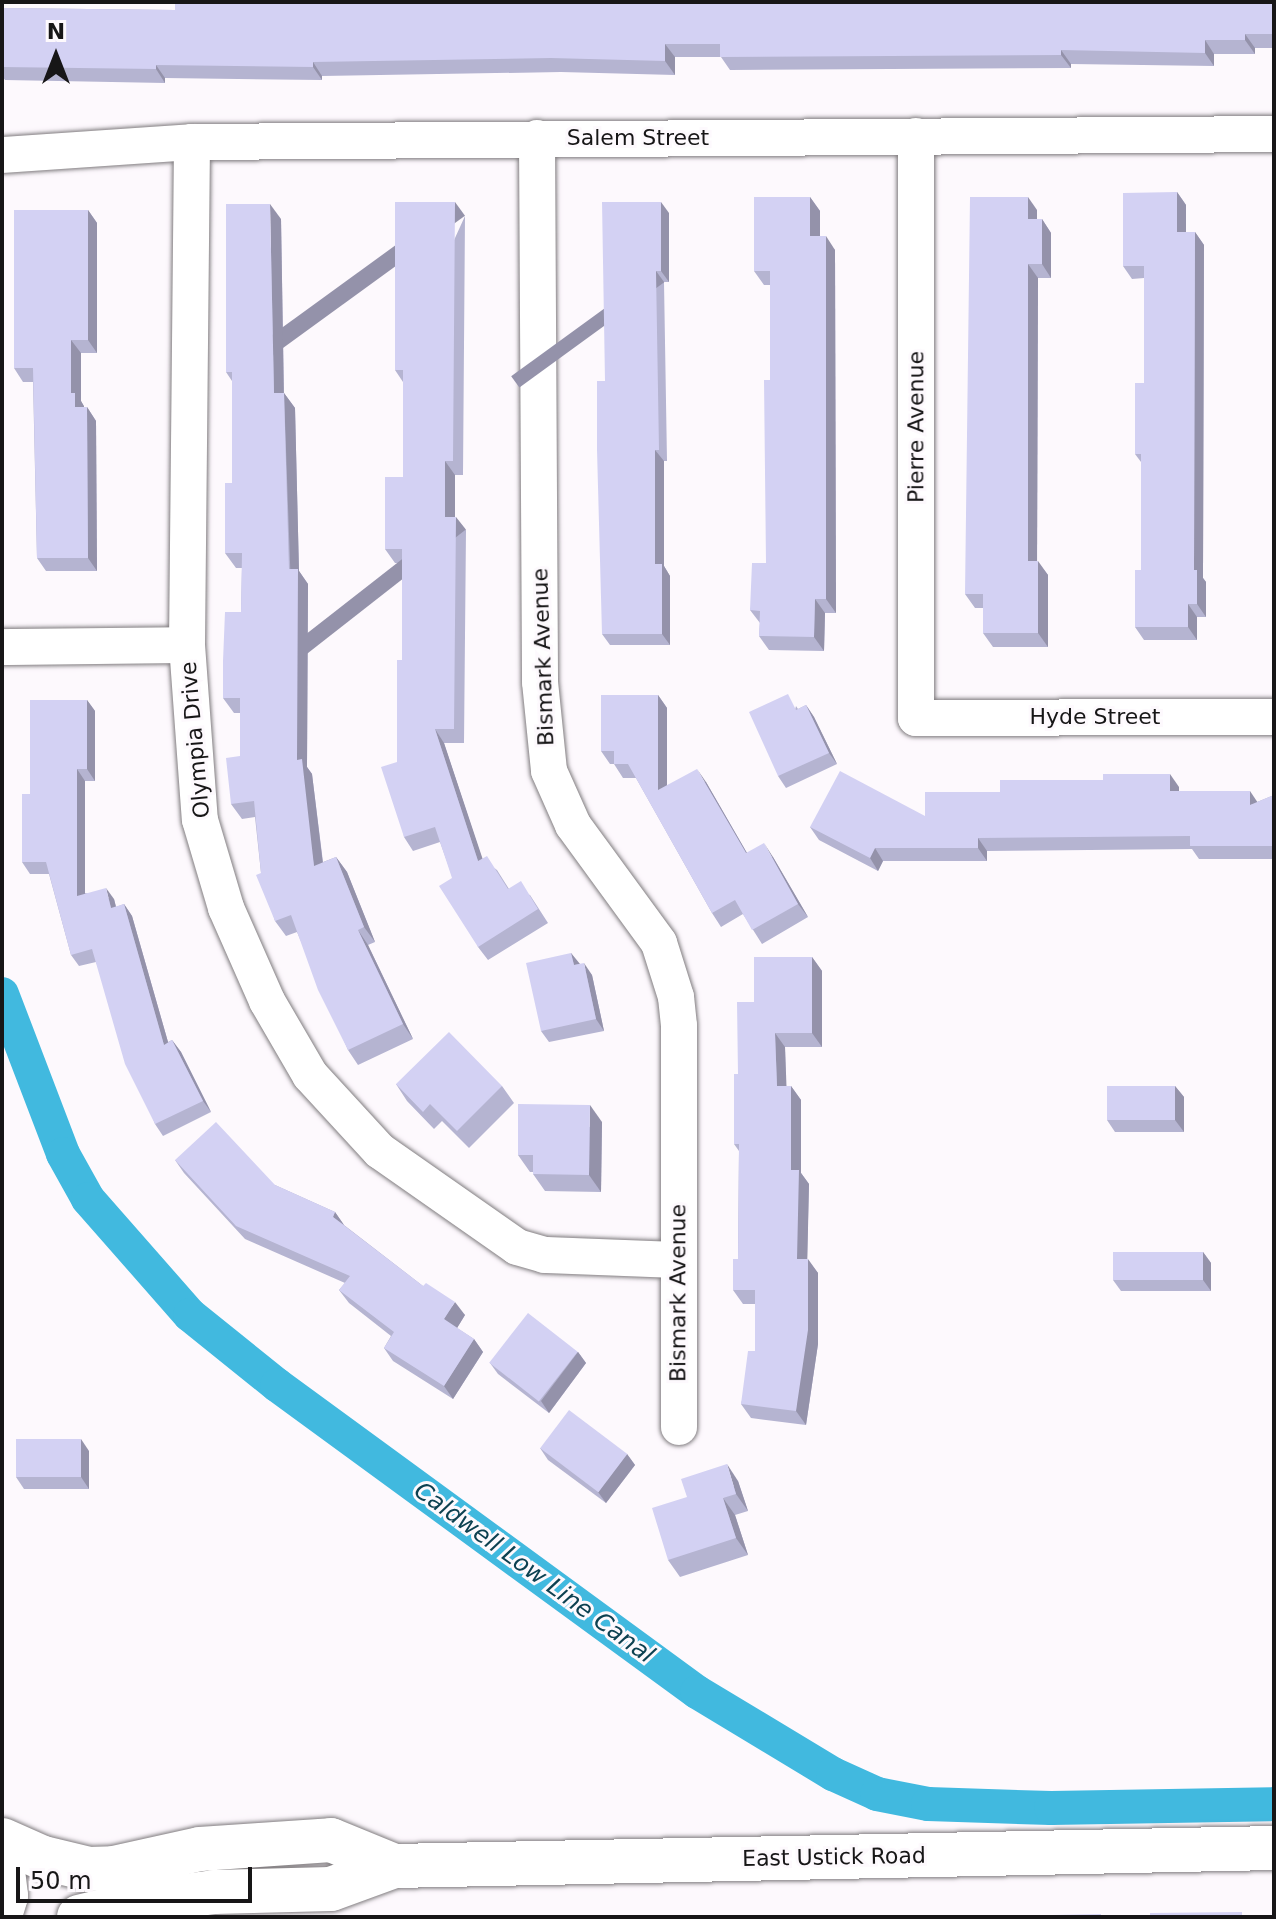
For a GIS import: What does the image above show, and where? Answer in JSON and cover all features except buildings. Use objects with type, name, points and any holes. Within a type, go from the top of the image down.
[{"type":"main road","name":"East Ustick Road","points":[[2,1840],[43,1858],[89,1869],[114,1868],[200,1849],[331,1840],[394,1866]]},
{"type":"main road","name":"East Ustick Road","points":[[79,1917],[141,1902],[214,1892],[331,1889],[394,1866],[1274,1848]]},
{"type":"main road","points":[[2,1863],[6,1896],[2,1909]]},
{"type":"street","name":"Salem Street","points":[[2,155],[192,142],[1274,134]]},
{"type":"street","name":"Pierre Avenue","points":[[916,136],[916,718]]},
{"type":"street","name":"Bismark Avenue","points":[[537,138],[540,682],[549,771],[573,825],[659,943],[676,997],[679,1026],[679,1427]]},
{"type":"street","name":"Olympia Drive","points":[[192,142],[187,645],[200,820],[226,908],[249,961],[267,1001],[310,1075],[380,1151],[517,1247],[545,1255],[678,1260]]},
{"type":"street","points":[[2,647],[187,645]]},
{"type":"street","name":"Hyde Street","points":[[916,718],[1274,717]]},
{"type":"waterway","name":"Caldwell Low Line Canal","points":[[2,994],[63,1154],[88,1199],[190,1315],[277,1385],[697,1692],[833,1774],[877,1794],[928,1804],[1051,1808],[1274,1804]]}]
